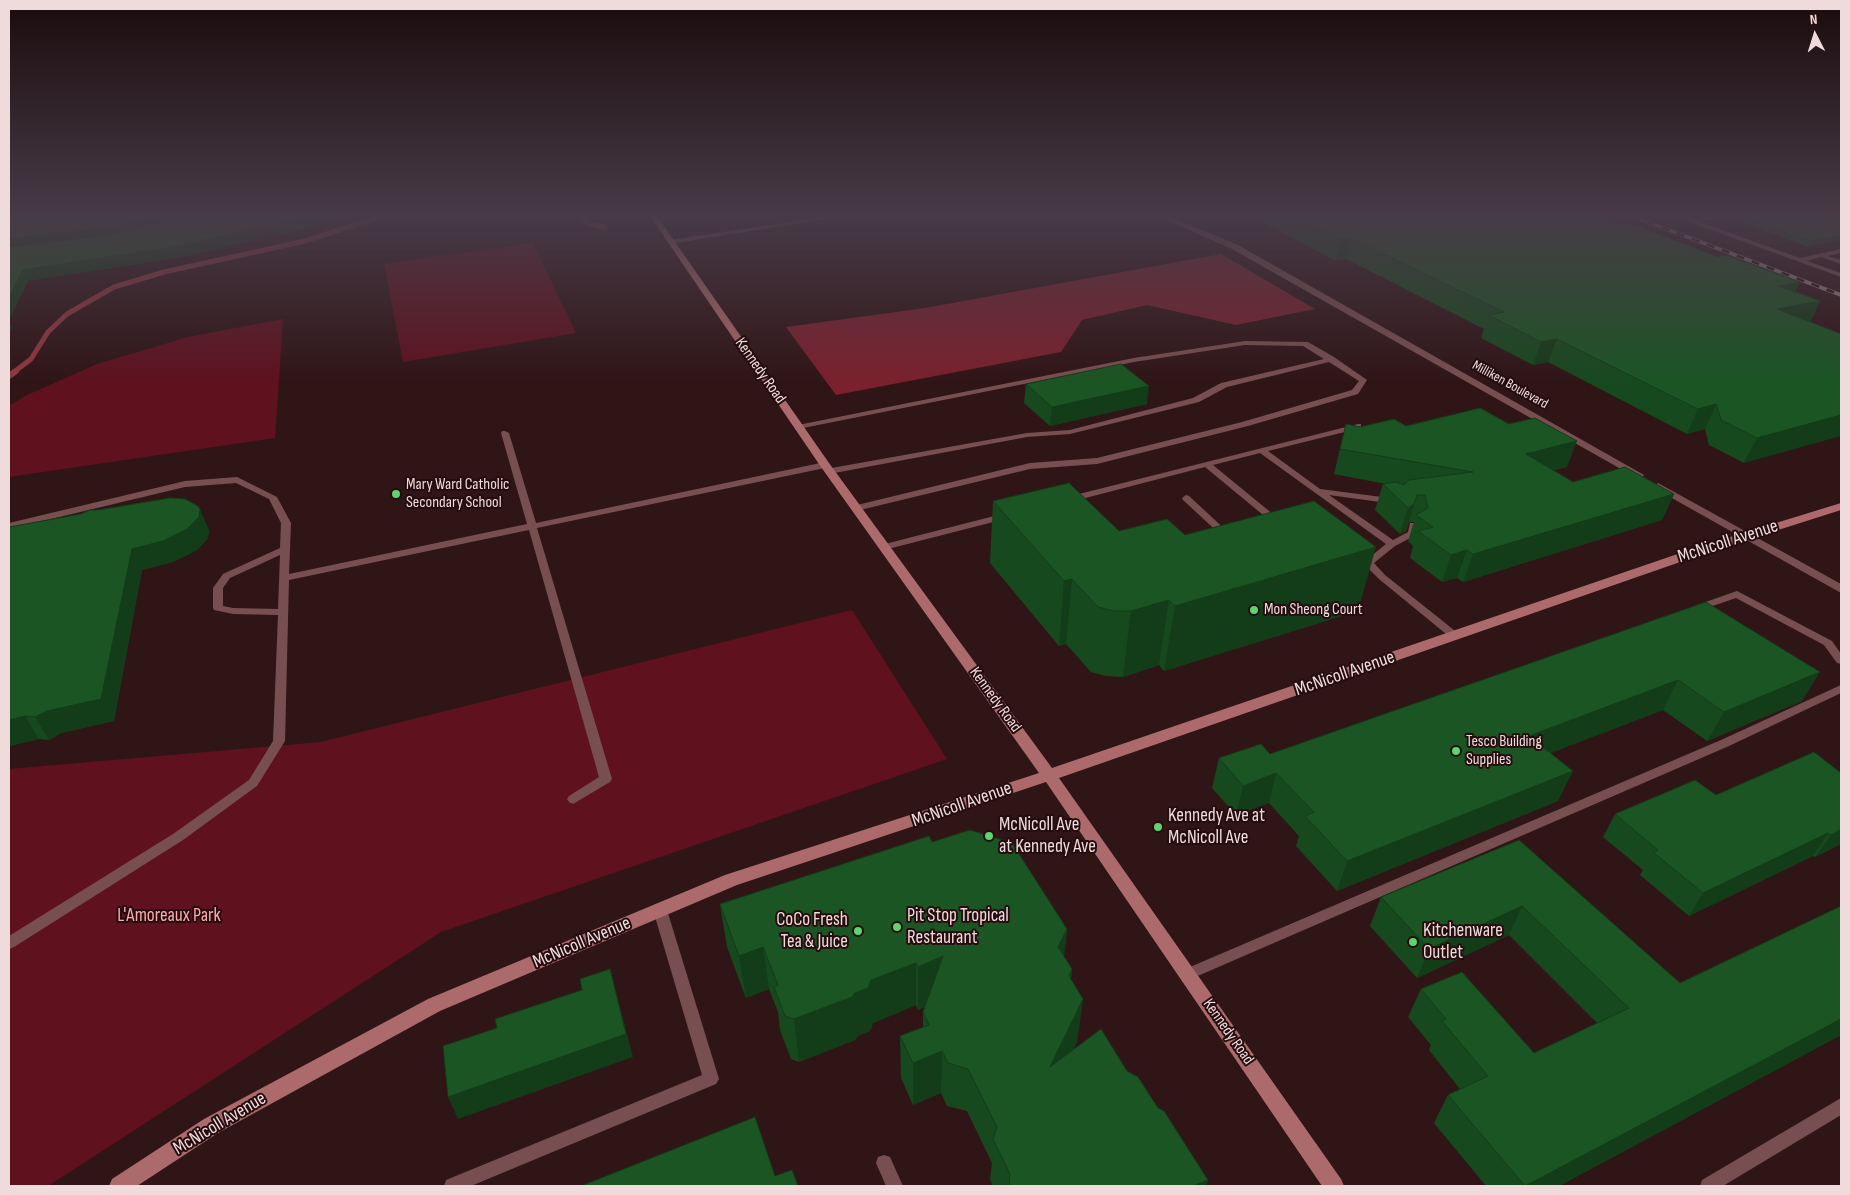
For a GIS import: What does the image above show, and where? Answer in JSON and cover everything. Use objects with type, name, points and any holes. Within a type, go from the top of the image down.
[{"type":"main road","name":"Kennedy Road","points":[[691,272],[827,468],[1049,775],[1334,1186]]},
{"type":"main road","name":"McNicoll Avenue","points":[[119,1186],[211,1126],[434,1005],[732,880],[1049,775],[1748,536],[1841,506]]},
{"type":"street","name":"Milliken Boulevard","points":[[1279,272],[1841,590]]},
{"type":"lane","points":[[798,427],[1124,362],[1245,343],[1305,344],[1363,380],[1355,392],[1245,424],[1097,461],[1030,466],[856,508]]},
{"type":"lane","points":[[284,578],[532,526],[827,468],[1027,436],[1070,432],[1196,400],[1224,385],[1331,359]]},
{"type":"lane","points":[[1071,508],[1064,501],[1358,426]]},
{"type":"lane","points":[[505,433],[606,778],[574,799]]},
{"type":"lane","points":[[1261,450],[1392,544]]},
{"type":"lane","points":[[1207,464],[1283,528],[1275,530]]},
{"type":"lane","points":[[9,526],[184,484],[237,480],[273,497],[286,523],[279,741],[252,783],[178,837],[9,944]]},
{"type":"lane","points":[[1317,491],[1382,500],[1396,507]]},
{"type":"lane","points":[[1186,498],[1234,542],[1225,544]]},
{"type":"lane","points":[[884,547],[1016,513]]},
{"type":"lane","points":[[1413,525],[1413,532],[1364,560],[1382,577],[1455,636]]},
{"type":"lane","points":[[283,612],[233,611],[218,608],[218,588],[226,576],[285,548]]},
{"type":"lane","points":[[1690,610],[1737,594],[1828,643],[1841,661]]},
{"type":"lane","points":[[1188,974],[1725,743],[1841,689]]},
{"type":"lane","points":[[452,1186],[712,1079],[660,910]]},
{"type":"lane","points":[[1708,1186],[1841,1106]]},
{"type":"lane","points":[[884,1163],[895,1186]]},
{"type":"green space","points":[[386,272],[547,272],[576,333],[403,362]]},
{"type":"green space","points":[[283,319],[275,438],[9,477],[9,406],[25,396],[97,364],[188,337]]},
{"type":"green space","name":"L'Amoreaux Park","points":[[852,610],[947,759],[441,932],[48,1186],[9,1186],[9,769],[321,742]]},
{"type":"shaded area","points":[[1124,272],[1251,272],[1315,309],[1236,325],[1147,305],[1082,320],[1061,352],[836,395],[786,327],[925,308]]},
{"type":"building","points":[[9,272],[22,272],[9,298]]},
{"type":"building","points":[[1420,272],[1772,272],[1800,282],[1779,286],[1820,301],[1777,309],[1841,334],[1841,415],[1757,438],[1721,420],[1716,404],[1698,409],[1557,339],[1541,342],[1488,315],[1504,312]]},
{"type":"building","points":[[1121,364],[1149,386],[1052,407],[1026,384]]},
{"type":"building","points":[[1480,408],[1509,424],[1535,418],[1577,441],[1526,454],[1573,482],[1625,467],[1674,494],[1473,554],[1467,550],[1451,555],[1418,531],[1433,527],[1416,515],[1428,508],[1425,495],[1417,495],[1414,504],[1408,508],[1383,484],[1396,482],[1404,485],[1409,480],[1473,472],[1340,449],[1346,424],[1360,427],[1394,419],[1406,426]]},
{"type":"building","points":[[1069,483],[1119,531],[1167,519],[1185,535],[1314,501],[1376,547],[1175,606],[1169,600],[1131,611],[1114,611],[1098,607],[1072,579],[1064,581],[993,501]]},
{"type":"building","points":[[170,498],[185,499],[198,506],[200,509],[199,517],[187,529],[163,541],[132,549],[101,699],[47,711],[35,717],[25,716],[9,720],[9,527],[81,514],[90,510]]},
{"type":"building","name":"Tesco Building Supplies","points":[[1706,602],[1820,672],[1724,712],[1678,680],[1529,736],[1573,771],[1347,861],[1305,816],[1314,812],[1276,773],[1243,786],[1219,758],[1261,744],[1270,754]]},
{"type":"building","points":[[1814,752],[1841,773],[1841,829],[1831,835],[1828,833],[1703,893],[1653,852],[1658,850],[1615,814],[1695,780],[1716,795]]},
{"type":"building","points":[[970,830],[1012,843],[1067,929],[1058,947],[1072,969],[1069,976],[1083,999],[1050,1067],[1101,1029],[1127,1071],[1138,1077],[1158,1108],[1164,1111],[1208,1180],[1193,1186],[1011,1186],[1009,1182],[1010,1174],[993,1139],[997,1127],[968,1069],[948,1063],[942,1051],[913,1063],[900,1036],[929,1025],[923,1012],[943,956],[918,967],[916,963],[871,980],[868,988],[855,993],[852,997],[794,1019],[785,1016],[774,987],[778,985],[763,947],[739,956],[720,904],[929,836],[932,842]]},
{"type":"building","points":[[1519,840],[1680,983],[1841,906],[1841,1019],[1525,1186],[1448,1095],[1488,1076],[1442,1021],[1446,1019],[1421,989],[1462,972],[1534,1053],[1629,1008],[1522,906],[1429,949],[1381,897]]},
{"type":"building","points":[[610,969],[626,1034],[448,1097],[443,1046],[497,1028],[495,1019],[582,990],[580,979]]},
{"type":"building","points":[[755,1117],[775,1176],[792,1170],[798,1186],[581,1186]]},
{"type":"waterway","points":[[14,372],[31,359],[48,332],[67,314],[114,287],[165,272]]},
{"type":"waterway","points":[[9,376],[16,371]]},
{"type":"railway","points":[[1780,272],[1841,295]]},
{"type":"place","name":"Mary Ward Catholic Secondary School","points":[[396,494]]},
{"type":"place","name":"Mon Sheong Court","points":[[1254,610]]},
{"type":"place","name":"Tesco Building Supplies","points":[[1456,751]]},
{"type":"place","name":"Kennedy Ave at McNicoll Ave","points":[[1158,827]]},
{"type":"place","name":"McNicoll Ave at Kennedy Ave","points":[[989,836]]},
{"type":"place","name":"Pit Stop Tropical Restaurant","points":[[897,927]]},
{"type":"place","name":"CoCo Fresh Tea & Juice","points":[[858,931]]},
{"type":"place","name":"Kitchenware Outlet","points":[[1413,942]]}]
